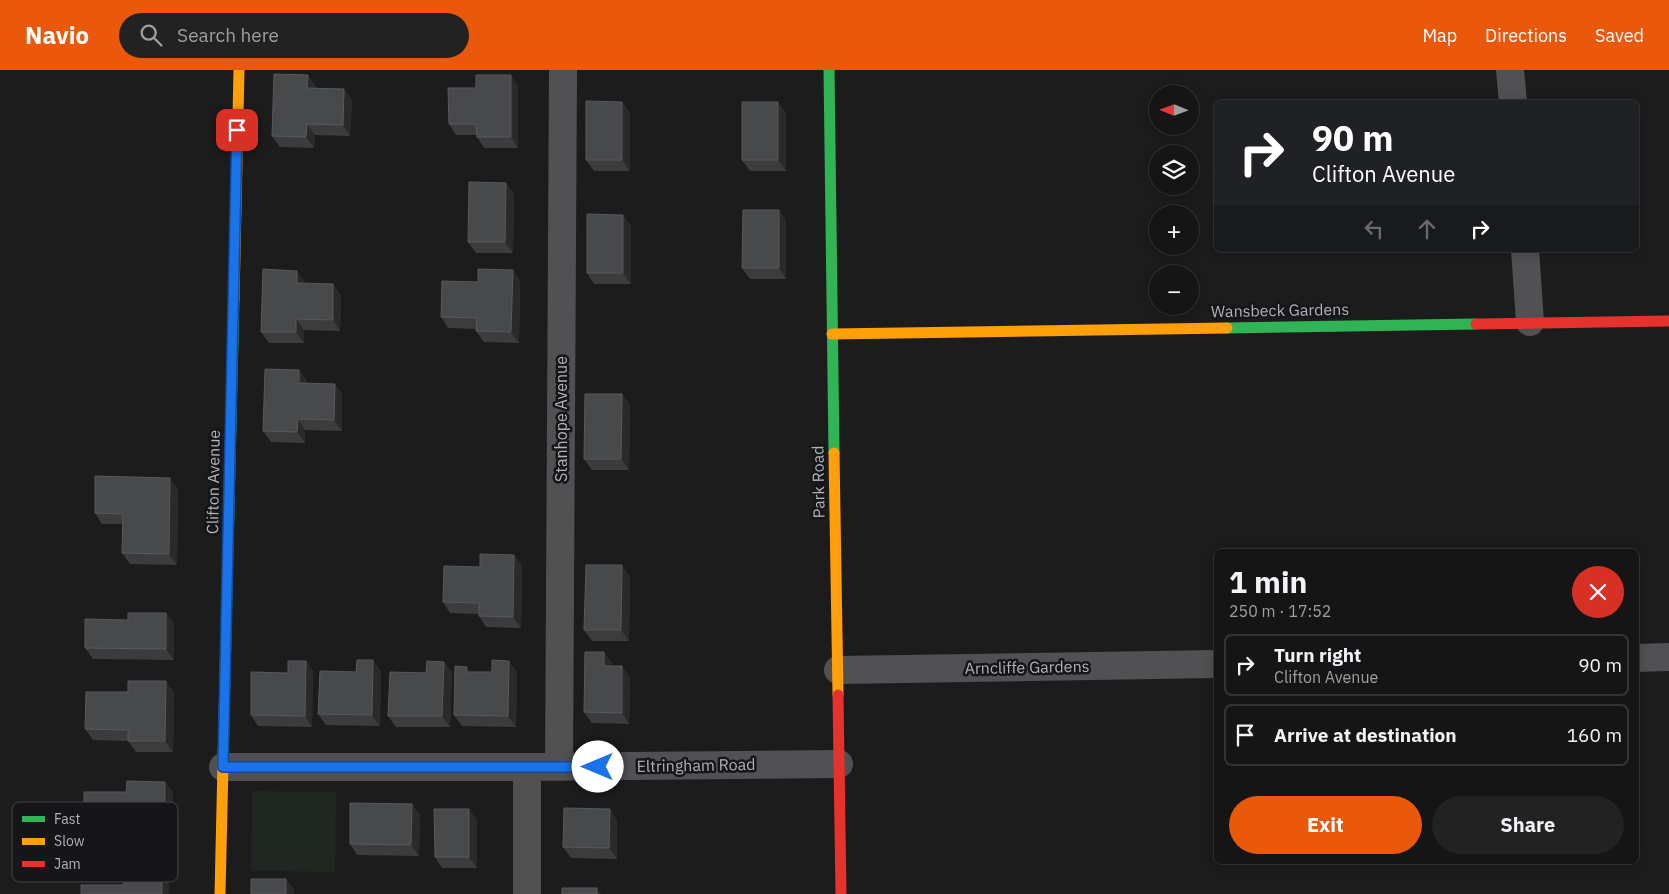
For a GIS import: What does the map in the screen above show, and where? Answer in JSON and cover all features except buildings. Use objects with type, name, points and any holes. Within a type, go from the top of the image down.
[{"type":"street","name":"Clifton Avenue","points":[[220,894],[239,70]]},
{"type":"street","name":"Stanhope Avenue","points":[[559,767],[563,70]]},
{"type":"street","name":"Park Road","points":[[829,70],[841,894]]},
{"type":"street","points":[[1510,70],[1513,100]]},
{"type":"street","points":[[1525,252],[1530,322]]},
{"type":"street","name":"Wansbeck Gardens","points":[[832,334],[1669,321]]},
{"type":"street","points":[[1639,658],[1669,658]]},
{"type":"street","name":"Arncliffe Gardens","points":[[838,670],[1214,664]]},
{"type":"street","name":"Eltringham Road","points":[[223,767],[559,767],[839,764]]},
{"type":"street","points":[[527,767],[527,894]]},
{"type":"shaded area","points":[[252,791],[336,792],[335,872],[251,871]]},
{"type":"traffic: fast","points":[[829,70],[834,453]]},
{"type":"traffic: fast","points":[[226,633],[234,299]]},
{"type":"traffic: fast","points":[[1227,328],[1476,324]]},
{"type":"traffic: slow","points":[[234,299],[239,70]]},
{"type":"traffic: slow","points":[[832,334],[1227,328]]},
{"type":"traffic: slow","points":[[834,453],[838,695]]},
{"type":"traffic: slow","points":[[220,894],[226,633]]},
{"type":"traffic: jam","points":[[1476,324],[1669,321]]},
{"type":"traffic: jam","points":[[838,695],[841,894]]},
{"type":"route","points":[[237,130],[223,767],[598,767]]}]
